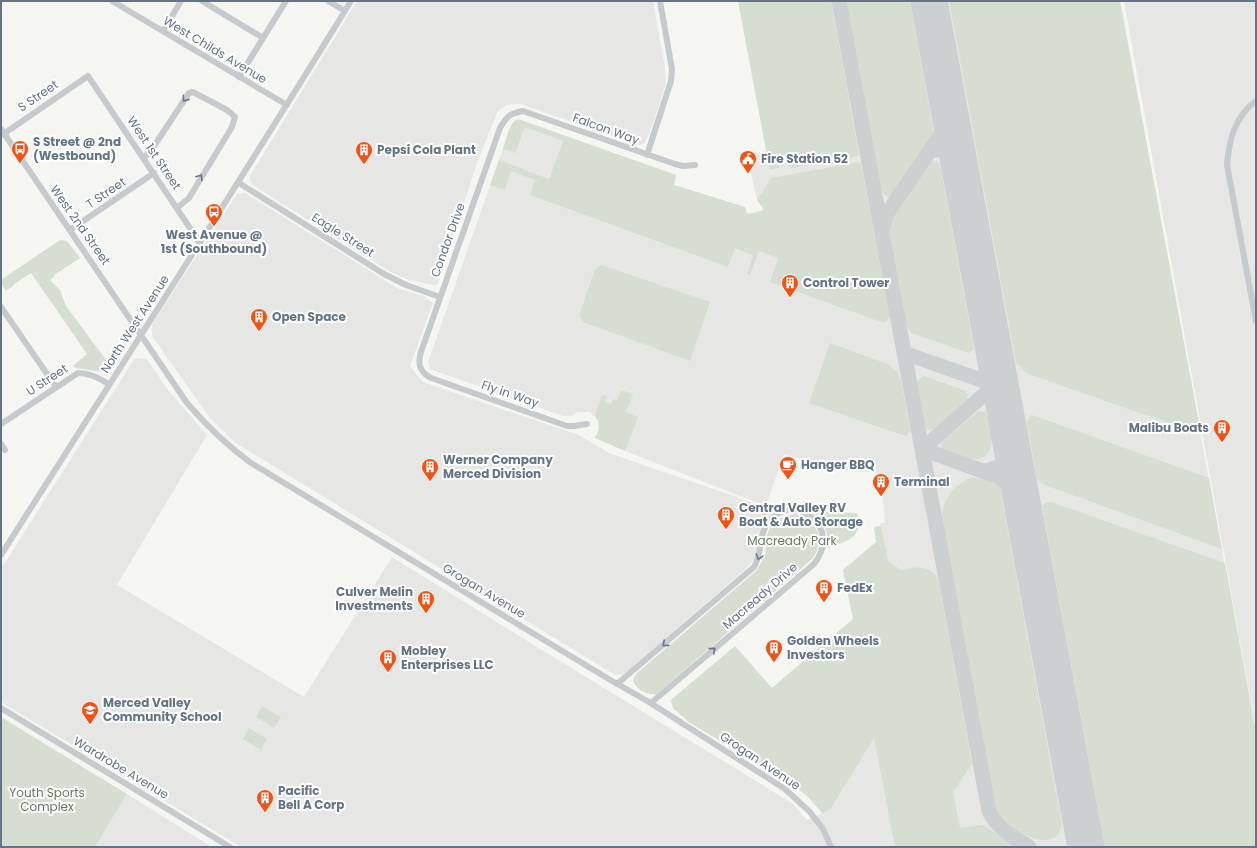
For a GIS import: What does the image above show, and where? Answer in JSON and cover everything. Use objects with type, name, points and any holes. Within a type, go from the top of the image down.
[{"type":"street","name":"West Childs Avenue","points":[[112,1],[287,106]]},
{"type":"street","points":[[163,31],[182,1]]},
{"type":"street","points":[[202,1],[263,38]]},
{"type":"street","points":[[239,77],[286,1]]},
{"type":"street","points":[[328,1],[345,11]]},
{"type":"street","name":"North West Avenue","points":[[1,555],[239,183],[351,1]]},
{"type":"street","points":[[647,155],[671,81],[672,69],[660,1]]},
{"type":"street","name":"S Street","points":[[2,132],[88,76]]},
{"type":"street","name":"West 1st Street","points":[[88,76],[178,208],[200,243]]},
{"type":"street","points":[[144,158],[154,146],[189,93],[193,92],[227,110],[235,117],[232,127],[189,198],[178,208]]},
{"type":"street","points":[[1256,101],[1243,114],[1234,131],[1229,146],[1227,165],[1256,321]]},
{"type":"street","name":"Falcon Way","points":[[510,114],[523,111],[675,164],[684,166],[695,165]]},
{"type":"street","name":"Condor Drive","points":[[426,375],[420,368],[418,360],[500,128],[510,114]]},
{"type":"street","name":"West 2nd Street","points":[[2,132],[142,334]]},
{"type":"street","name":"T Street","points":[[70,230],[154,173]]},
{"type":"street","name":"Eagle Street","points":[[239,183],[384,274],[406,285],[440,297]]},
{"type":"street","points":[[1,307],[56,387]]},
{"type":"street","name":"Grogan Avenue","points":[[142,334],[187,403],[208,427],[234,451],[264,471],[651,703],[794,796],[810,812],[823,829],[831,847]]},
{"type":"street","name":"U Street","points":[[1,424],[78,373],[90,374],[109,384]]},
{"type":"street","name":"Fly in Way","points":[[426,375],[566,426],[587,424]]},
{"type":"street","points":[[1,444],[5,450]]},
{"type":"street","name":"Macready Drive","points":[[617,684],[754,567],[760,556],[764,528],[771,519],[780,513],[791,510],[803,512],[812,517],[818,523],[823,536],[822,551],[814,564],[651,703]]},
{"type":"street","name":"Wardrobe Avenue","points":[[1,708],[230,847]]},
{"type":"shaded area","points":[[357,1],[653,1],[665,68],[666,83],[650,132],[644,144],[639,145],[520,104],[506,105],[498,111],[477,163],[438,284],[432,285],[406,279],[389,271],[250,182],[250,176]]},
{"type":"shaded area","points":[[738,1],[1120,1],[1256,733],[1256,847],[241,847],[1,702],[1,569],[135,358],[147,359],[168,390],[207,435],[117,585],[304,697],[392,557],[792,803],[807,820],[822,813],[806,795],[793,785],[689,722],[673,708],[671,700],[735,646],[772,688],[853,619],[843,570],[876,542],[874,527],[881,526],[880,523],[885,523],[882,490],[878,473],[827,469],[827,467],[784,454],[766,506],[595,438],[599,430],[598,420],[589,412],[578,412],[571,416],[563,416],[430,369],[428,362],[511,126],[515,120],[520,120],[676,175],[674,185],[745,207],[746,214],[764,210],[757,200],[747,155],[766,151]]},
{"type":"shaded area","points":[[1124,1],[1256,1],[1256,730]]},
{"type":"shaded area","points":[[245,193],[399,289],[423,296],[433,303],[410,366],[423,382],[579,435],[609,453],[774,510],[762,525],[753,561],[624,674],[615,675],[236,443],[210,418],[152,336],[152,324],[237,194]]},
{"type":"shaded area","points":[[127,794],[196,837],[212,847],[95,847]]},
{"type":"green space","points":[[738,1],[831,1],[859,154],[858,156],[793,168],[789,167],[785,156],[778,157],[779,168],[770,170]]},
{"type":"green space","points":[[846,1],[910,1],[934,133],[893,195],[888,197],[883,193],[880,185]]},
{"type":"green space","points":[[949,1],[1120,1],[1200,428],[1191,430],[1183,428],[1031,375],[1025,372],[1016,363]]},
{"type":"green space","points":[[518,119],[676,175],[674,185],[745,207],[747,214],[764,210],[757,200],[771,178],[859,162],[861,164],[890,316],[886,322],[881,322],[770,282],[778,258],[759,251],[750,275],[747,274],[753,255],[735,248],[728,267],[530,195],[535,180],[511,171],[505,190],[490,185],[499,160],[549,179],[563,141],[525,127],[515,153],[503,149],[512,124]]},
{"type":"green space","points":[[934,160],[940,164],[974,349],[969,353],[911,333],[906,325],[889,237],[891,218],[928,165]]},
{"type":"green space","points":[[60,240],[67,241],[80,258],[54,275],[55,276],[50,280],[60,290],[66,306],[109,364],[104,372],[76,368],[73,366],[87,354],[31,273],[6,291],[1,283],[1,280]]},
{"type":"green space","points":[[602,265],[710,302],[690,361],[583,322],[580,317],[580,313],[594,272],[598,266]]},
{"type":"green space","points":[[830,343],[888,364],[897,372],[901,380],[910,430],[908,434],[905,436],[809,403]]},
{"type":"green space","points":[[924,376],[963,390],[968,395],[966,402],[935,429],[931,430],[927,429],[924,425],[917,385],[918,380]]},
{"type":"green space","points":[[621,390],[633,394],[626,412],[638,417],[625,451],[595,438],[599,426],[595,416],[602,395],[607,396],[605,402],[611,404],[613,399],[617,400]]},
{"type":"green space","points":[[977,412],[986,412],[991,439],[991,446],[986,456],[972,459],[947,452],[942,449],[941,445],[943,441]]},
{"type":"green space","points":[[1032,415],[1209,478],[1222,549],[1042,484],[1037,479],[1027,422],[1029,417]]},
{"type":"green space","points":[[970,478],[986,480],[1000,488],[1062,825],[1060,832],[1056,837],[1050,840],[1037,839],[1023,834],[1002,819],[995,806],[942,520],[942,513],[949,494],[958,485]]},
{"type":"green space","points":[[1051,502],[1225,563],[1256,733],[1256,847],[1105,847],[1042,506],[1045,503]]},
{"type":"green space","points":[[810,511],[857,513],[859,521],[856,533],[847,541],[828,547],[826,531],[822,522]]},
{"type":"green space","name":"Macready Park","points":[[793,514],[808,520],[814,525],[817,531],[819,545],[812,559],[657,694],[646,693],[639,689],[633,680],[636,674],[756,571],[765,557],[767,535],[770,527],[782,517]]},
{"type":"green space","points":[[881,526],[888,561],[901,570],[921,568],[930,570],[938,578],[972,764],[953,792],[960,828],[983,825],[1016,847],[895,847],[874,738],[831,808],[823,813],[806,795],[793,785],[689,722],[673,708],[671,700],[735,646],[772,688],[853,619],[843,570],[876,542],[874,527]]},
{"type":"green space","points":[[262,706],[281,717],[274,728],[256,717]]},
{"type":"green space","name":"Youth Sports Complex","points":[[1,717],[127,794],[95,847],[1,847]]},
{"type":"green space","points":[[249,728],[267,739],[261,750],[243,739]]},
{"type":"taxiway","points":[[839,1],[989,811],[1001,827],[1029,847]]},
{"type":"taxiway","points":[[882,231],[886,215],[944,130],[948,117],[948,105]]},
{"type":"taxiway","points":[[930,152],[940,149],[949,153],[956,161],[960,171]]},
{"type":"taxiway","points":[[904,353],[984,381],[992,387],[998,395],[1005,413]]},
{"type":"taxiway","points":[[923,456],[924,449],[927,445],[988,391],[995,376],[995,357]]},
{"type":"taxiway","points":[[984,471],[996,468],[1004,462],[1009,454],[1011,442]]},
{"type":"taxiway","points":[[922,449],[999,477],[1014,491],[1024,513]]},
{"type":"runway","points":[[929,1],[1086,847]]},
{"type":"place","name":"S Street @ 2nd (Westbound)","points":[[20,164]]},
{"type":"place","name":"Pepsi Cola Plant","points":[[364,165]]},
{"type":"place","name":"Fire Station 52","points":[[748,174]]},
{"type":"place","name":"West Avenue @ 1st (Southbound)","points":[[214,227]]},
{"type":"place","name":"Control Tower","points":[[790,298]]},
{"type":"place","name":"Open Space","points":[[259,332]]},
{"type":"place","name":"Malibu Boats","points":[[1222,443]]},
{"type":"place","name":"Hanger BBQ","points":[[788,480]]},
{"type":"place","name":"Werner Company Merced Division","points":[[430,482]]},
{"type":"place","name":"Terminal","points":[[881,497]]},
{"type":"place","name":"Central Valley RV Boat & Auto Storage","points":[[726,530]]},
{"type":"place","name":"FedEx","points":[[824,603]]},
{"type":"place","name":"Culver Melin Investments","points":[[426,614]]},
{"type":"place","name":"Golden Wheels Investors","points":[[774,663]]},
{"type":"place","name":"Mobley Enterprises LLC","points":[[388,673]]},
{"type":"place","name":"Merced Valley Community School","points":[[90,725]]},
{"type":"place","name":"Pacific Bell A Corp","points":[[265,813]]}]
